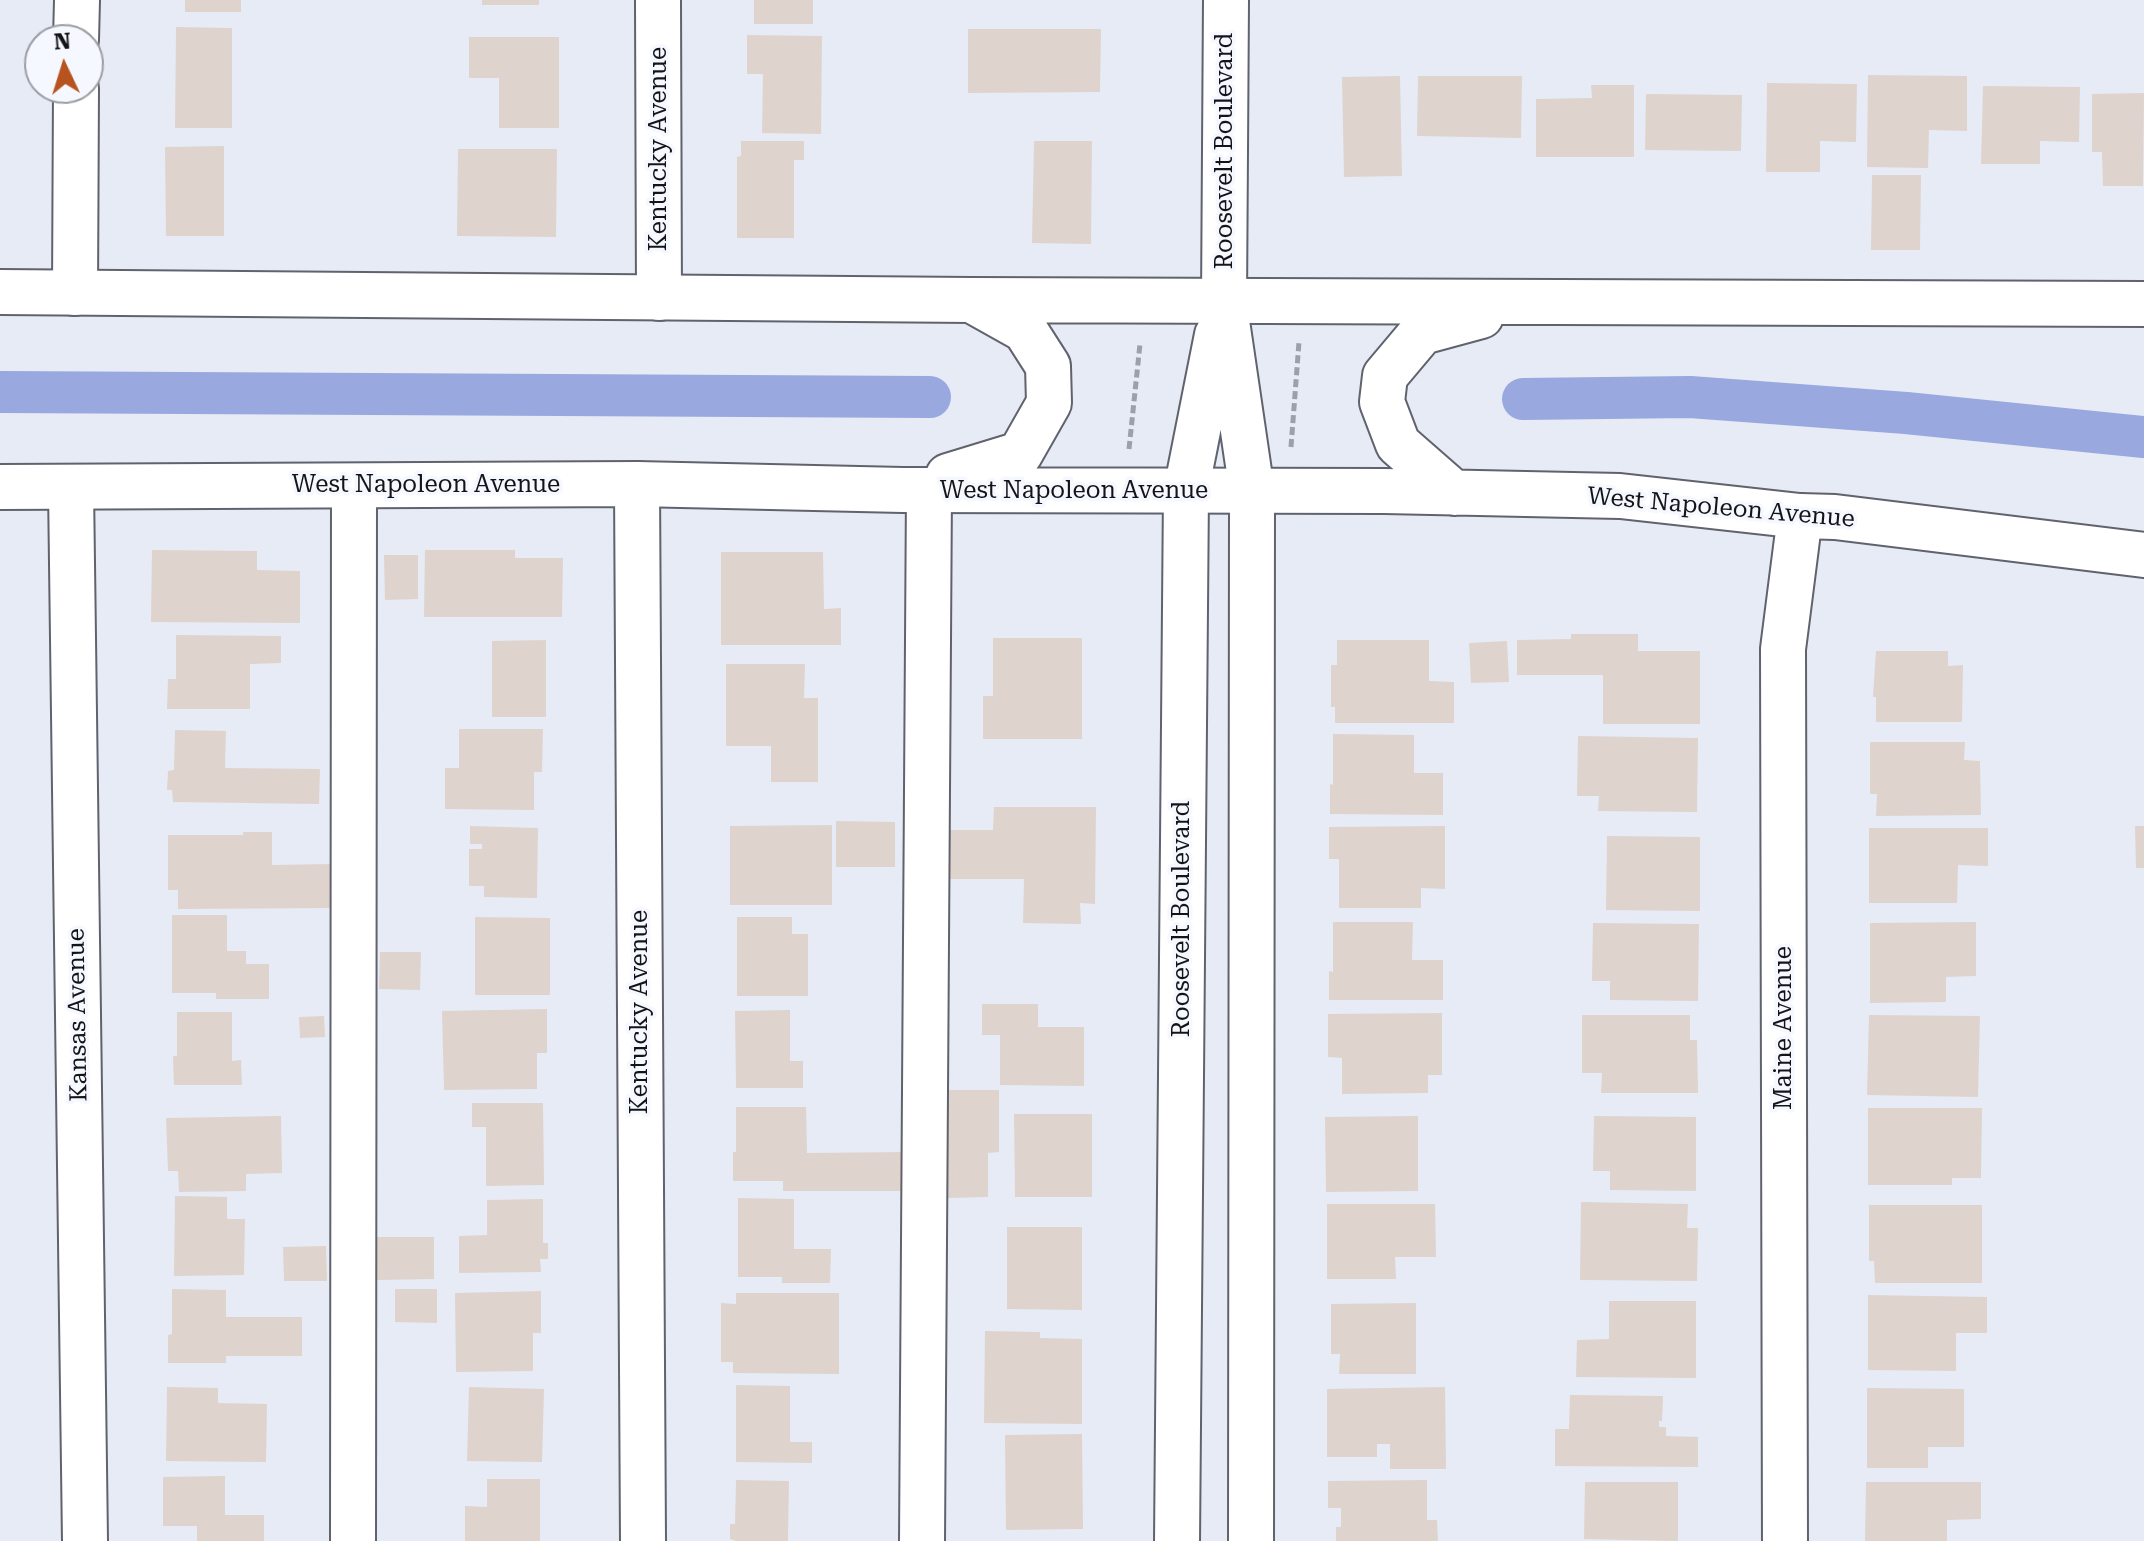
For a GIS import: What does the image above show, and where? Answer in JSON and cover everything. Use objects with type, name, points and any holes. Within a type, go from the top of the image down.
[{"type":"street","points":[[76,24],[77,0]]},
{"type":"street","name":"Kentucky Avenue","points":[[658,0],[659,298]]},
{"type":"street","name":"Roosevelt Boulevard","points":[[1226,0],[1224,301],[1252,492],[1251,1541]]},
{"type":"street","points":[[75,293],[76,104]]},
{"type":"street","points":[[0,292],[972,300],[2144,304]]},
{"type":"street","points":[[922,1541],[916,490],[1020,454],[1049,403],[1048,366],[1025,330],[972,300]]},
{"type":"street","name":"Roosevelt Boulevard","points":[[1177,1541],[1186,491],[1224,301]]},
{"type":"street","points":[[1454,493],[1398,444],[1382,402],[1385,376],[1422,332],[1534,302]]},
{"type":"street","name":"Kentucky Avenue","points":[[637,484],[643,1541]]},
{"type":"street","name":"West Napoleon Avenue","points":[[0,487],[637,484],[916,490],[1620,496],[1800,516],[1835,517],[2144,555]]},
{"type":"street","points":[[353,1541],[354,486]]},
{"type":"street","name":"Kansas Avenue","points":[[71,488],[85,1541]]},
{"type":"street","name":"Maine Avenue","points":[[1785,1541],[1783,649],[1800,516]]},
{"type":"path","points":[[1291,448],[1300,331]]},
{"type":"path","points":[[1128,462],[1140,344]]},
{"type":"building","points":[[185,0],[241,0],[241,12],[185,12]]},
{"type":"building","points":[[482,0],[539,0],[539,5],[482,5]]},
{"type":"building","points":[[754,0],[813,0],[813,24],[754,24]]},
{"type":"building","points":[[176,27],[232,28],[232,128],[175,128]]},
{"type":"building","points":[[968,29],[1101,29],[1100,92],[968,93]]},
{"type":"building","points":[[747,35],[822,36],[821,134],[762,133],[763,74],[747,74]]},
{"type":"building","points":[[469,37],[559,37],[559,128],[499,128],[499,78],[469,78]]},
{"type":"building","points":[[1868,75],[1967,76],[1967,131],[1929,130],[1928,168],[1867,167]]},
{"type":"building","points":[[1400,76],[1402,176],[1344,177],[1342,77]]},
{"type":"building","points":[[1418,76],[1522,76],[1521,138],[1417,136]]},
{"type":"building","points":[[1767,83],[1857,84],[1856,142],[1820,141],[1820,172],[1766,172]]},
{"type":"building","points":[[1591,85],[1634,85],[1634,157],[1536,157],[1536,99],[1592,98]]},
{"type":"building","points":[[1983,86],[2080,87],[2079,142],[2040,141],[2040,164],[1981,164]]},
{"type":"building","points":[[2144,93],[2143,186],[2103,186],[2102,152],[2092,152],[2092,94]]},
{"type":"building","points":[[1646,94],[1742,95],[1741,151],[1645,150]]},
{"type":"building","points":[[741,141],[804,141],[804,160],[794,160],[794,238],[737,238],[737,157],[741,156]]},
{"type":"building","points":[[1034,141],[1092,141],[1091,244],[1032,243]]},
{"type":"building","points":[[224,146],[224,236],[166,236],[165,147]]},
{"type":"building","points":[[458,149],[557,149],[556,237],[457,236]]},
{"type":"building","points":[[1872,175],[1921,175],[1920,250],[1871,250]]},
{"type":"building","points":[[152,550],[257,551],[257,570],[300,571],[300,623],[151,622]]},
{"type":"building","points":[[425,550],[515,550],[515,558],[563,558],[562,617],[424,617]]},
{"type":"building","points":[[721,552],[823,552],[824,609],[841,608],[841,645],[721,645]]},
{"type":"building","points":[[384,555],[418,555],[418,599],[385,600]]},
{"type":"building","points":[[1571,634],[1638,634],[1638,651],[1700,651],[1700,724],[1603,724],[1603,675],[1517,675],[1517,640],[1571,639]]},
{"type":"building","points":[[176,635],[281,636],[281,663],[250,664],[250,709],[167,709],[168,679],[176,679]]},
{"type":"building","points":[[993,638],[1082,638],[1082,739],[983,739],[983,696],[993,696]]},
{"type":"building","points":[[546,640],[546,717],[492,717],[492,641]]},
{"type":"building","points":[[1337,640],[1429,640],[1429,681],[1454,682],[1454,723],[1335,723],[1335,707],[1331,707],[1331,665],[1337,665]]},
{"type":"building","points":[[1507,641],[1509,682],[1471,683],[1469,643]]},
{"type":"building","points":[[1876,651],[1948,651],[1948,666],[1963,665],[1962,722],[1876,722],[1876,697],[1873,697]]},
{"type":"building","points":[[726,664],[805,664],[804,698],[818,698],[818,782],[771,782],[771,746],[726,746]]},
{"type":"building","points":[[459,729],[543,729],[542,772],[534,772],[534,810],[445,809],[445,768],[459,768]]},
{"type":"building","points":[[175,730],[226,731],[225,768],[320,769],[319,804],[173,802],[172,790],[167,790],[168,771],[174,770]]},
{"type":"building","points":[[1333,734],[1414,735],[1414,773],[1443,773],[1443,815],[1330,814]]},
{"type":"building","points":[[1578,736],[1698,738],[1697,812],[1598,811],[1599,796],[1577,796]]},
{"type":"building","points":[[1870,742],[1965,742],[1964,760],[1980,761],[1981,815],[1876,816],[1877,794],[1870,794]]},
{"type":"building","points":[[994,807],[1096,807],[1095,904],[1080,903],[1081,924],[1023,923],[1024,879],[944,879],[945,830],[993,830]]},
{"type":"building","points":[[836,821],[895,822],[895,867],[836,867]]},
{"type":"building","points":[[832,825],[832,905],[730,905],[730,826]]},
{"type":"building","points":[[470,826],[538,828],[537,898],[484,897],[484,886],[469,886],[469,849],[482,849],[482,844],[470,844]]},
{"type":"building","points":[[1445,826],[1445,889],[1421,888],[1421,908],[1339,908],[1339,859],[1329,859],[1329,827]]},
{"type":"building","points":[[2135,826],[2144,826],[2144,868],[2136,868]]},
{"type":"building","points":[[1869,828],[1988,828],[1988,866],[1958,865],[1957,903],[1869,903]]},
{"type":"building","points":[[243,832],[272,832],[272,865],[331,864],[331,908],[178,909],[178,890],[168,890],[168,835],[243,835]]},
{"type":"building","points":[[1607,836],[1700,837],[1700,911],[1606,910]]},
{"type":"building","points":[[172,915],[227,915],[227,951],[246,951],[246,964],[269,964],[269,999],[216,999],[216,993],[172,993]]},
{"type":"building","points":[[475,917],[550,918],[550,995],[475,995]]},
{"type":"building","points":[[737,917],[792,917],[792,934],[808,934],[808,996],[737,996]]},
{"type":"building","points":[[1333,922],[1413,922],[1412,960],[1443,960],[1443,1000],[1329,1000],[1329,971],[1333,972]]},
{"type":"building","points":[[1976,922],[1976,976],[1946,977],[1946,1002],[1870,1003],[1870,923]]},
{"type":"building","points":[[1593,923],[1699,924],[1698,1001],[1610,1000],[1610,981],[1592,981]]},
{"type":"building","points":[[380,952],[421,952],[420,990],[379,989]]},
{"type":"building","points":[[982,1004],[1038,1004],[1038,1027],[1084,1027],[1084,1086],[1000,1085],[1000,1035],[982,1035]]},
{"type":"building","points":[[547,1009],[547,1053],[537,1053],[537,1089],[444,1090],[442,1011]]},
{"type":"building","points":[[790,1010],[790,1061],[803,1061],[803,1088],[736,1088],[735,1011]]},
{"type":"building","points":[[177,1012],[232,1012],[232,1061],[241,1060],[242,1085],[174,1085]]},
{"type":"building","points":[[1442,1013],[1442,1075],[1428,1075],[1428,1093],[1342,1094],[1342,1058],[1328,1057],[1328,1014]]},
{"type":"building","points":[[1582,1015],[1690,1015],[1690,1040],[1697,1040],[1698,1093],[1601,1093],[1602,1073],[1582,1073]]},
{"type":"building","points":[[1869,1015],[1980,1016],[1978,1097],[1867,1095]]},
{"type":"building","points":[[324,1016],[325,1037],[300,1038],[299,1017]]},
{"type":"building","points":[[944,1090],[999,1090],[999,1152],[988,1153],[988,1197],[948,1198]]},
{"type":"building","points":[[472,1103],[543,1103],[544,1185],[486,1186],[486,1127],[472,1127]]},
{"type":"building","points":[[736,1107],[806,1107],[807,1153],[909,1152],[909,1191],[783,1191],[783,1181],[733,1181]]},
{"type":"building","points":[[1868,1108],[1982,1108],[1981,1178],[1952,1178],[1952,1185],[1868,1185]]},
{"type":"building","points":[[1014,1114],[1092,1114],[1092,1197],[1015,1197]]},
{"type":"building","points":[[281,1116],[282,1173],[246,1174],[246,1191],[179,1192],[178,1171],[168,1171],[166,1118]]},
{"type":"building","points":[[1418,1116],[1418,1191],[1326,1192],[1325,1117]]},
{"type":"building","points":[[1594,1116],[1696,1117],[1696,1191],[1610,1190],[1610,1171],[1593,1171]]},
{"type":"building","points":[[175,1196],[227,1197],[227,1219],[245,1219],[244,1275],[174,1276]]},
{"type":"building","points":[[738,1198],[794,1199],[794,1249],[831,1249],[830,1283],[782,1283],[782,1277],[738,1277]]},
{"type":"building","points":[[543,1199],[543,1243],[548,1243],[548,1259],[540,1259],[541,1272],[459,1273],[459,1236],[487,1235],[487,1200]]},
{"type":"building","points":[[1581,1202],[1688,1204],[1687,1228],[1698,1228],[1697,1281],[1580,1280]]},
{"type":"building","points":[[1327,1204],[1435,1204],[1436,1257],[1395,1257],[1396,1279],[1327,1279]]},
{"type":"building","points":[[1869,1205],[1982,1205],[1982,1283],[1875,1283],[1874,1261],[1869,1261]]},
{"type":"building","points":[[1007,1227],[1082,1227],[1082,1310],[1007,1309]]},
{"type":"building","points":[[377,1237],[434,1237],[434,1279],[377,1280]]},
{"type":"building","points":[[326,1246],[327,1281],[284,1281],[283,1247]]},
{"type":"building","points":[[172,1289],[226,1290],[226,1317],[302,1317],[302,1356],[226,1356],[226,1363],[168,1363],[168,1335],[172,1334]]},
{"type":"building","points":[[395,1289],[437,1289],[437,1323],[395,1322]]},
{"type":"building","points":[[541,1291],[541,1333],[533,1333],[533,1371],[456,1372],[455,1293]]},
{"type":"building","points":[[736,1293],[839,1293],[839,1374],[733,1373],[733,1362],[721,1362],[721,1303],[736,1304]]},
{"type":"building","points":[[1868,1295],[1987,1297],[1987,1333],[1956,1333],[1956,1371],[1868,1370]]},
{"type":"building","points":[[1609,1301],[1696,1301],[1696,1378],[1576,1377],[1577,1340],[1609,1339]]},
{"type":"building","points":[[1416,1303],[1416,1374],[1339,1374],[1340,1354],[1331,1354],[1331,1304]]},
{"type":"building","points":[[985,1331],[1040,1332],[1040,1338],[1082,1339],[1082,1424],[984,1423]]},
{"type":"building","points":[[736,1385],[790,1386],[790,1442],[812,1442],[812,1463],[736,1462]]},
{"type":"building","points":[[167,1387],[218,1388],[218,1403],[267,1404],[266,1462],[166,1461]]},
{"type":"building","points":[[469,1387],[544,1389],[542,1462],[467,1461]]},
{"type":"building","points":[[1445,1387],[1446,1469],[1390,1469],[1390,1444],[1377,1444],[1377,1457],[1327,1457],[1327,1389]]},
{"type":"building","points":[[1867,1388],[1964,1389],[1964,1447],[1928,1447],[1928,1468],[1867,1468]]},
{"type":"building","points":[[1570,1395],[1663,1396],[1659,1427],[1666,1427],[1666,1436],[1698,1437],[1698,1467],[1555,1466],[1555,1429],[1569,1429]]},
{"type":"building","points":[[1082,1434],[1083,1529],[1006,1530],[1005,1435]]},
{"type":"building","points":[[225,1476],[225,1515],[264,1515],[264,1541],[197,1541],[197,1526],[163,1526],[163,1477]]},
{"type":"building","points":[[487,1479],[540,1479],[540,1541],[465,1541],[465,1506],[487,1507]]},
{"type":"building","points":[[736,1480],[789,1481],[788,1541],[730,1539],[730,1524],[735,1524]]},
{"type":"building","points":[[1427,1480],[1427,1520],[1437,1520],[1438,1541],[1336,1541],[1336,1527],[1341,1527],[1341,1508],[1328,1508],[1328,1481]]},
{"type":"building","points":[[1585,1482],[1678,1482],[1678,1541],[1584,1539]]},
{"type":"building","points":[[1866,1482],[1981,1482],[1981,1519],[1947,1520],[1947,1541],[1865,1541]]},
{"type":"waterway","points":[[0,392],[930,397]]},
{"type":"waterway","points":[[1523,399],[1690,397],[1906,413],[2144,437]]}]
